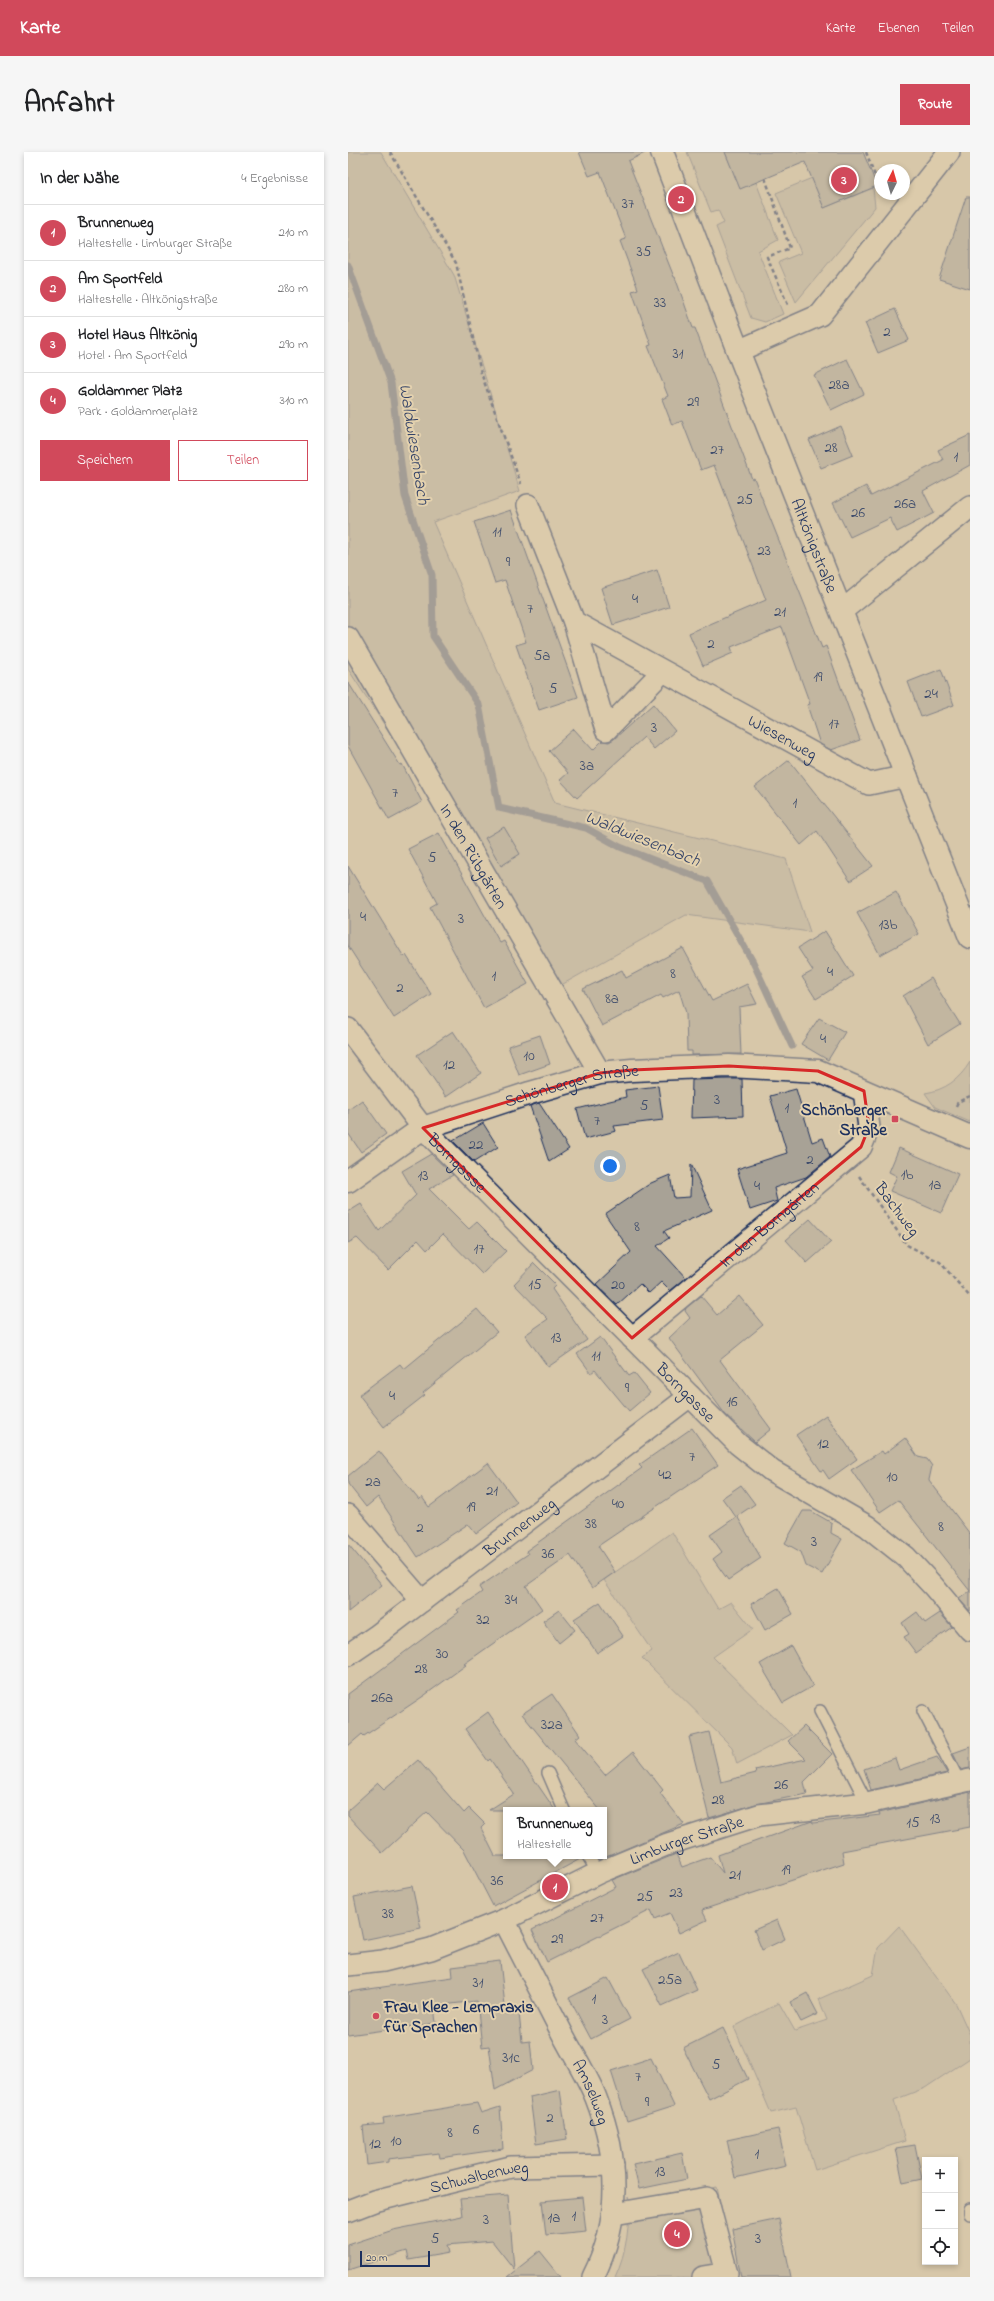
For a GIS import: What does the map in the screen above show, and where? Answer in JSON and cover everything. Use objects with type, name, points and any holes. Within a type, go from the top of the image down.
[{"type":"street","name":"Altkönigstraße","points":[[662,152],[738,351],[842,610],[970,937]]},
{"type":"street","points":[[738,351],[820,315],[949,152]]},
{"type":"street","points":[[528,505],[574,622],[606,730],[662,672]]},
{"type":"street","points":[[842,610],[970,507]]},
{"type":"street","name":"Wiesenweg","points":[[574,622],[662,672],[869,784],[907,776]]},
{"type":"street","name":"In den Rübgärten","points":[[348,638],[600,1073]]},
{"type":"street","name":"Borngasse","points":[[348,1029],[423,1128],[738,1444],[772,1471],[867,1526],[906,1557],[934,1587],[970,1630]]},
{"type":"street","name":"Schönberger Straße","points":[[348,1181],[423,1128],[530,1093],[600,1073],[729,1066],[818,1071],[970,1138]]},
{"type":"street","name":"In den Borngärten","points":[[632,1338],[862,1148],[869,1128],[864,1091]]},
{"type":"street","name":"Brunnenweg","points":[[348,1655],[422,1601],[690,1396]]},
{"type":"street","points":[[348,1515],[422,1601]]},
{"type":"street","name":"Limburger Straße","points":[[348,1964],[383,1961],[431,1949],[504,1920],[560,1893],[593,1865],[674,1842],[759,1815],[867,1803],[965,1782]]},
{"type":"street","name":"Amselweg","points":[[504,1920],[595,2097],[606,2128],[613,2165],[614,2214],[609,2240],[593,2277]]},
{"type":"street","name":"Schwalbenweg","points":[[348,2211],[374,2201],[511,2167],[613,2165]]},
{"type":"street","points":[[614,2214],[707,2198],[727,2273],[703,2277]]},
{"type":"lane","points":[[820,1711],[867,1803]]},
{"type":"lane","points":[[922,1711],[965,1782]]},
{"type":"lane","points":[[548,1774],[563,1807]]},
{"type":"lane","points":[[970,2209],[970,2214]]},
{"type":"path","points":[[390,152],[456,263],[481,373],[528,505]]},
{"type":"path","points":[[866,152],[874,173]]},
{"type":"path","points":[[766,178],[790,248],[767,257],[796,326]]},
{"type":"path","points":[[958,1102],[970,1096]]},
{"type":"path","name":"Bachweg","points":[[847,1160],[907,1245],[940,1262],[970,1297]]},
{"type":"highlighted area","points":[[729,1066],[818,1071],[864,1091],[869,1127],[861,1147],[632,1338],[423,1128],[600,1073],[632,1070]]},
{"type":"shaded area","points":[[348,152],[381,152],[454,275],[520,491],[433,522],[555,803],[786,859],[810,932],[686,915],[556,988],[348,669]]},
{"type":"shaded area","points":[[687,152],[725,152],[740,188],[756,182],[778,240],[758,251],[783,314],[765,322],[751,318],[716,227],[724,223],[718,210],[711,212]]},
{"type":"shaded area","points":[[812,178],[824,208],[873,188],[875,207],[796,302],[779,262],[801,253],[776,193]]},
{"type":"shaded area","points":[[970,1062],[970,1122],[935,1107],[925,1093],[945,1087],[951,1083],[961,1074]]},
{"type":"shaded area","points":[[672,1532],[718,1609],[731,1602],[753,1629],[713,1657],[792,1735],[737,1764],[732,1747],[642,1658],[652,1651],[604,1580]]},
{"type":"shaded area","points":[[899,1926],[956,2004],[970,2035],[970,2058],[925,2088],[894,2100],[905,2141],[815,2170],[796,2107],[771,2113],[734,2027],[779,2003],[795,2031],[827,2020],[819,1999],[873,1975],[878,1948]]},
{"type":"shaded area","points":[[717,2187],[726,2231],[729,2277],[615,2277],[627,2238],[628,2197],[629,2200],[636,2203]]},
{"type":"building","points":[[579,152],[647,152],[628,161],[675,277],[693,328],[695,328],[752,479],[754,478],[822,648],[826,646],[860,740],[831,750],[820,744],[807,705],[810,704],[782,627],[731,647],[733,653],[703,666],[689,633],[766,600],[714,465],[701,470],[682,421],[672,425],[662,399],[668,396],[648,346],[651,345],[632,291],[638,289],[620,241],[626,239],[600,172],[589,176]]},
{"type":"building","points":[[725,152],[863,152],[874,179],[874,187],[824,208],[805,162],[740,189]]},
{"type":"building","points":[[966,197],[970,197],[970,289],[939,279]]},
{"type":"building","points":[[895,309],[909,340],[878,353],[865,323]]},
{"type":"building","points":[[847,359],[864,394],[831,410],[814,375]]},
{"type":"building","points":[[841,426],[853,455],[821,468],[809,440]]},
{"type":"building","points":[[970,435],[970,465],[923,491],[934,513],[897,532],[890,518],[850,537],[833,503],[866,486],[871,496],[943,460],[938,450]]},
{"type":"building","points":[[511,510],[578,697],[539,710],[516,645],[526,642],[505,580],[495,583],[474,522]]},
{"type":"building","points":[[657,570],[669,607],[613,625],[601,588]]},
{"type":"building","points":[[941,669],[954,705],[921,717],[908,682]]},
{"type":"building","points":[[348,682],[400,765],[402,764],[422,802],[389,820],[348,746]]},
{"type":"building","points":[[653,704],[675,731],[654,749],[644,737],[577,798],[560,780],[568,773],[549,751],[574,729],[593,750],[602,741],[609,742],[614,739]]},
{"type":"building","points":[[789,760],[873,866],[850,881],[817,831],[801,845],[755,787]]},
{"type":"building","points":[[504,827],[520,854],[501,866],[485,838]]},
{"type":"building","points":[[439,833],[500,943],[504,941],[528,984],[484,1008],[430,907],[437,903],[408,849]]},
{"type":"building","points":[[348,866],[404,957],[406,955],[431,994],[394,1018],[348,946]]},
{"type":"building","points":[[896,892],[919,934],[880,955],[857,913]]},
{"type":"building","points":[[825,931],[853,976],[816,999],[802,977],[813,971],[798,948]]},
{"type":"building","points":[[683,948],[712,1001],[747,984],[757,1004],[739,1007],[741,1054],[692,1055],[692,1051],[687,1051],[686,1013],[679,990],[663,998],[661,995],[602,1026],[583,989],[622,970],[626,978]]},
{"type":"building","points":[[931,978],[960,1024],[928,1044],[903,996]]},
{"type":"building","points":[[819,1018],[845,1032],[828,1060],[801,1044]]},
{"type":"building","points":[[453,1031],[481,1073],[446,1097],[417,1055]]},
{"type":"building","points":[[540,1035],[550,1064],[519,1075],[508,1046]]},
{"type":"building","points":[[742,1079],[743,1116],[691,1118],[692,1080]]},
{"type":"building","points":[[658,1086],[663,1120],[614,1126],[616,1131],[585,1139],[577,1109],[626,1097],[625,1090]]},
{"type":"building","points":[[796,1089],[812,1142],[823,1138],[830,1157],[806,1177],[774,1188],[777,1201],[750,1210],[737,1169],[787,1153],[770,1096]]},
{"type":"building","points":[[362,1100],[386,1134],[361,1152],[348,1133],[348,1110]]},
{"type":"building","points":[[539,1103],[569,1149],[549,1162],[530,1106]]},
{"type":"building","points":[[483,1123],[498,1147],[474,1162],[453,1141]]},
{"type":"building","points":[[899,1148],[958,1174],[941,1213],[890,1191],[897,1176],[889,1172]]},
{"type":"building","points":[[431,1154],[453,1175],[429,1189],[469,1229],[477,1222],[506,1251],[482,1274],[443,1234],[427,1250],[418,1240],[388,1270],[357,1238],[348,1243],[348,1212],[361,1204],[379,1231],[416,1195],[402,1171]]},
{"type":"building","points":[[691,1164],[712,1210],[664,1231],[669,1238],[657,1246],[686,1278],[670,1291],[661,1282],[649,1293],[640,1284],[617,1305],[596,1285],[631,1252],[605,1214],[651,1183],[670,1175],[674,1198],[690,1197]]},
{"type":"building","points":[[810,1219],[831,1242],[807,1263],[786,1240]]},
{"type":"building","points":[[534,1263],[556,1285],[552,1289],[587,1340],[548,1367],[525,1335],[548,1319],[514,1284]]},
{"type":"building","points":[[701,1296],[717,1315],[739,1296],[763,1325],[720,1360],[771,1429],[755,1442],[725,1414],[669,1338],[690,1318],[685,1311],[686,1308]]},
{"type":"building","points":[[477,1309],[497,1332],[423,1393],[425,1395],[384,1427],[359,1395],[400,1364],[404,1369]]},
{"type":"building","points":[[600,1337],[629,1376],[634,1373],[650,1393],[629,1411],[595,1370],[591,1373],[577,1354]]},
{"type":"building","points":[[826,1415],[857,1459],[829,1479],[823,1470],[821,1471],[796,1435]]},
{"type":"building","points":[[692,1428],[718,1465],[598,1546],[615,1572],[592,1588],[570,1555],[526,1586],[542,1609],[464,1664],[466,1665],[425,1695],[364,1736],[362,1734],[348,1746],[348,1694],[459,1612],[457,1610],[482,1592],[479,1587],[528,1554],[526,1551],[642,1468],[639,1465]]},
{"type":"building","points":[[905,1438],[918,1457],[927,1459],[932,1466],[929,1480],[970,1534],[970,1591],[898,1500],[880,1512],[851,1470],[882,1451],[884,1454]]},
{"type":"building","points":[[379,1451],[419,1500],[422,1497],[429,1507],[488,1463],[517,1502],[476,1534],[468,1524],[418,1557],[378,1497],[366,1507],[348,1484],[348,1476]]},
{"type":"building","points":[[741,1485],[755,1504],[737,1516],[761,1558],[728,1580],[713,1559],[722,1552],[710,1535],[736,1517],[722,1498]]},
{"type":"building","points":[[803,1511],[811,1511],[832,1523],[831,1533],[842,1539],[822,1574],[806,1566],[801,1552],[785,1543]]},
{"type":"building","points":[[348,1544],[382,1585],[348,1612]]},
{"type":"building","points":[[778,1588],[793,1614],[765,1630],[751,1604]]},
{"type":"building","points":[[970,1591],[970,1611],[959,1599]]},
{"type":"building","points":[[600,1602],[623,1636],[597,1653],[574,1619]]},
{"type":"building","points":[[559,1610],[575,1630],[559,1643],[543,1621]]},
{"type":"building","points":[[917,1612],[925,1623],[940,1613],[952,1627],[916,1653],[904,1637],[909,1634],[902,1623]]},
{"type":"building","points":[[791,1646],[813,1686],[783,1703],[760,1664]]},
{"type":"building","points":[[552,1694],[580,1735],[575,1739],[605,1775],[633,1752],[663,1790],[660,1793],[684,1824],[607,1857],[607,1807],[598,1807],[522,1714]]},
{"type":"building","points":[[488,1712],[553,1807],[503,1807],[503,1810],[489,1810],[514,1794],[490,1759],[488,1761],[465,1729]]},
{"type":"building","points":[[804,1726],[832,1754],[804,1782],[807,1794],[756,1804],[709,1818],[689,1737],[709,1732],[721,1782],[756,1773],[755,1770],[806,1759],[788,1741]]},
{"type":"building","points":[[970,1747],[970,1768],[961,1770],[953,1753]]},
{"type":"building","points":[[937,1757],[947,1773],[871,1790],[864,1769],[895,1758],[899,1770]]},
{"type":"building","points":[[418,1760],[464,1813],[469,1808],[485,1824],[481,1828],[495,1856],[503,1856],[503,1859],[580,1859],[493,1906],[464,1850],[427,1812],[382,1853],[348,1816],[348,1810],[378,1783],[384,1789]]},
{"type":"building","points":[[970,1792],[970,1827],[842,1851],[844,1863],[702,1910],[707,1920],[679,1933],[670,1913],[655,1919],[651,1910],[547,1962],[532,1930],[616,1887],[612,1880],[676,1854],[682,1867],[710,1857],[723,1873],[718,1855],[812,1821],[813,1823],[880,1815],[879,1813]]},
{"type":"building","points":[[412,1886],[421,1928],[363,1940],[354,1897]]},
{"type":"building","points":[[777,1920],[785,1939],[762,1950],[754,1930]]},
{"type":"building","points":[[679,1952],[697,1990],[662,2006],[643,1969]]},
{"type":"building","points":[[500,1961],[506,2015],[519,2013],[522,2042],[530,2041],[533,2070],[495,2090],[489,2046],[482,2047],[477,2001],[434,2006],[436,2023],[348,2035],[348,1992],[453,1977],[452,1967]]},
{"type":"building","points":[[608,1978],[630,2019],[591,2039],[569,1998]]},
{"type":"building","points":[[807,1993],[818,2014],[801,2022],[790,2002]]},
{"type":"building","points":[[723,2028],[748,2079],[709,2099],[683,2048]]},
{"type":"building","points":[[651,2058],[674,2106],[627,2121],[611,2071]]},
{"type":"building","points":[[560,2090],[567,2139],[536,2144],[530,2097]]},
{"type":"building","points":[[477,2103],[481,2113],[500,2107],[503,2149],[440,2158],[439,2153],[388,2159],[388,2162],[367,2165],[363,2126],[384,2124],[383,2118]]},
{"type":"building","points":[[778,2129],[786,2166],[735,2178],[727,2140]]},
{"type":"building","points":[[915,2145],[922,2179],[903,2183],[896,2148]]},
{"type":"building","points":[[682,2153],[687,2179],[639,2189],[633,2164]]},
{"type":"building","points":[[508,2195],[514,2269],[492,2241],[447,2245],[449,2253],[409,2260],[407,2251],[348,2270],[348,2245],[393,2230],[462,2216],[460,2199]]},
{"type":"building","points":[[582,2197],[586,2231],[546,2235],[542,2201]]},
{"type":"building","points":[[779,2219],[791,2277],[741,2277],[732,2229]]},
{"type":"building","points":[[540,2251],[561,2277],[507,2277]]},
{"type":"waterway","name":"Waldwiesenbach","points":[[348,265],[391,383],[405,496],[432,575],[433,636],[479,705],[499,808],[586,828],[620,847],[707,881],[753,962],[792,1046]]},
{"type":"place","name":"Hotel Haus Altkönig","points":[[844,180]]},
{"type":"place","name":"Am Sportfeld","points":[[681,199]]},
{"type":"place","name":"Schönberger Straße","points":[[895,1119]]},
{"type":"place","name":"Brunnenweg","points":[[555,1887]]},
{"type":"place","name":"Frau Klee - Lernpraxis für Sprachen","points":[[376,2016]]},
{"type":"place","name":"Goldammer Platz","points":[[677,2234]]}]
